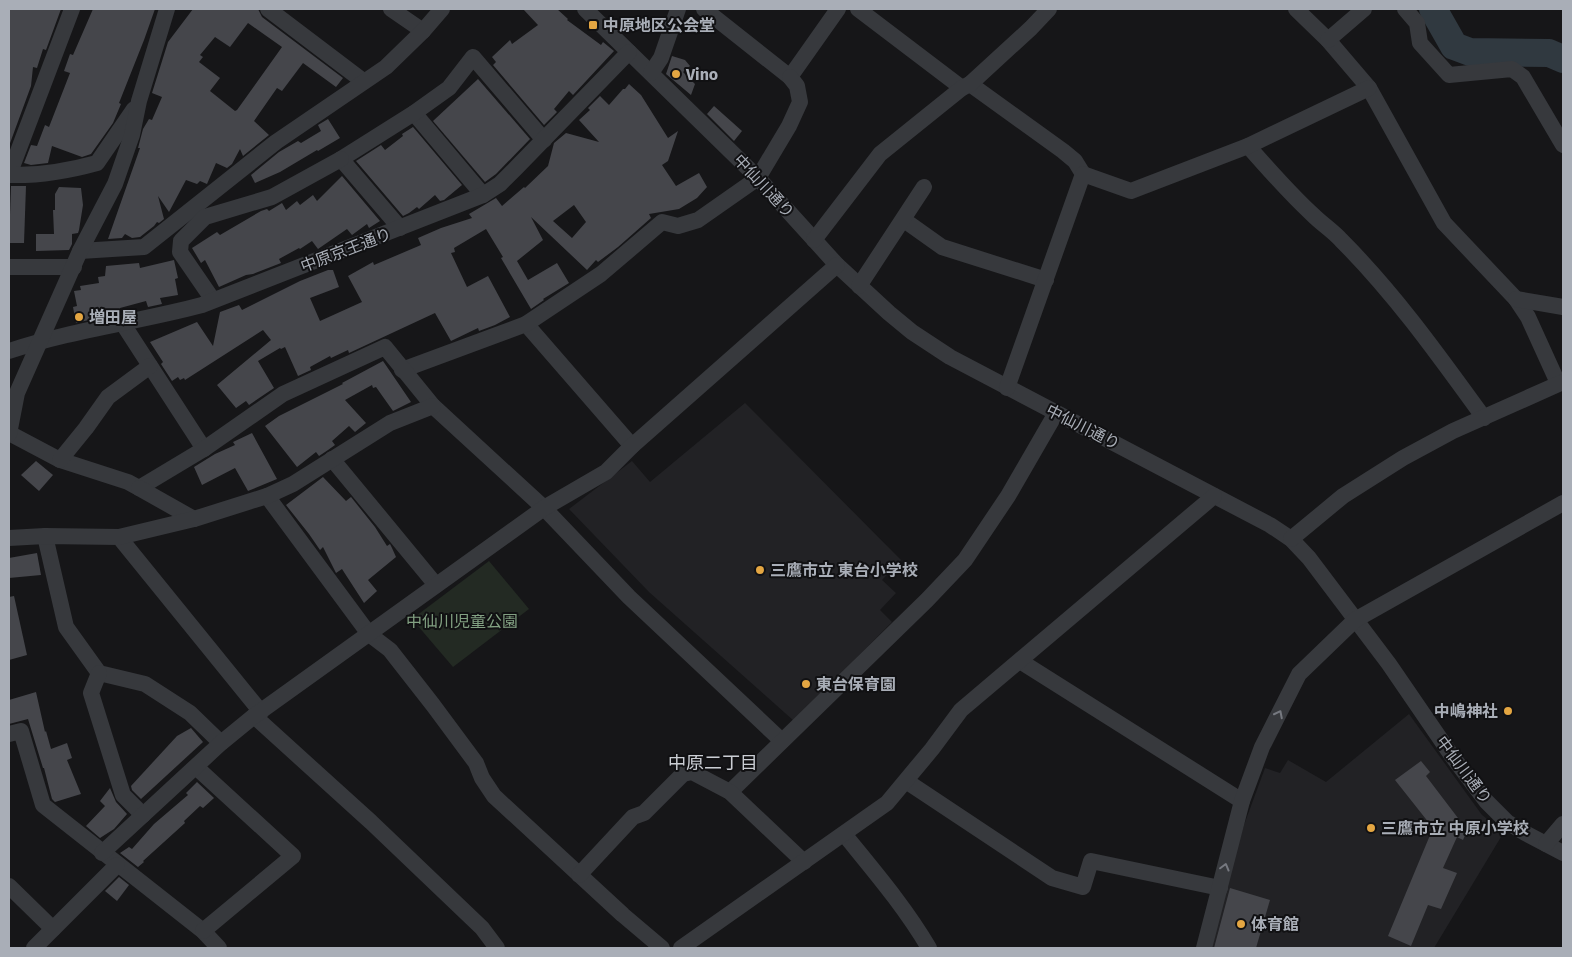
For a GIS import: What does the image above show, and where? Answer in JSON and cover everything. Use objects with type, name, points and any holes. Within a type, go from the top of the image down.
[{"type":"street","points":[[72,9],[9,175],[27,176],[61,172],[97,164],[139,101]]},
{"type":"street","points":[[167,9],[139,101],[132,135],[116,184],[80,251],[17,393],[9,434],[60,460],[128,482],[194,519]]},
{"type":"street","points":[[268,9],[363,81]]},
{"type":"street","points":[[391,9],[423,31]]},
{"type":"street","points":[[80,251],[144,247],[276,142],[386,67],[423,31],[442,9]]},
{"type":"street","name":"中仙川通り","points":[[585,9],[758,178],[837,265],[912,332],[950,358],[1270,525],[1290,539],[1309,558],[1389,664],[1452,756],[1486,801],[1508,822],[1563,852]]},
{"type":"street","points":[[651,72],[661,58],[678,9]]},
{"type":"street","points":[[402,370],[526,324],[601,274],[662,222],[678,226],[698,220],[758,178],[789,126],[800,102],[797,86],[790,77],[704,9]]},
{"type":"street","points":[[790,77],[838,9]]},
{"type":"street","points":[[858,9],[966,86],[1063,151],[1075,161],[1083,174],[1130,191],[1248,146],[1369,88]]},
{"type":"street","points":[[814,240],[880,154],[966,86],[1031,28],[1049,9]]},
{"type":"street","points":[[1290,539],[1344,496],[1402,458],[1453,431],[1561,383],[1528,317],[1516,299],[1444,224],[1369,88],[1328,40],[1296,9]]},
{"type":"street","points":[[1328,40],[1364,9]]},
{"type":"street","points":[[1405,9],[1417,23],[1420,42],[1449,75],[1512,69],[1523,78],[1563,145]]},
{"type":"street","name":"中原京王通り","points":[[9,351],[40,341],[202,305],[483,195],[500,184],[629,52]]},
{"type":"street","points":[[213,300],[180,252],[181,242],[204,217],[272,197],[341,159],[414,113],[449,88],[473,57],[544,140]]},
{"type":"street","points":[[414,113],[483,195]]},
{"type":"street","points":[[1248,146],[1276,179],[1341,240],[1381,283],[1435,350],[1484,418]]},
{"type":"street","points":[[341,159],[400,228]]},
{"type":"street","points":[[1007,388],[1083,174]]},
{"type":"street","points":[[859,286],[924,187]]},
{"type":"street","points":[[904,220],[942,247],[1046,280]]},
{"type":"street","points":[[102,853],[222,743],[257,714],[544,508],[606,472],[632,446],[837,265]]},
{"type":"street","points":[[9,267],[74,267]]},
{"type":"street","points":[[1516,299],[1563,307]]},
{"type":"street","points":[[123,324],[204,449]]},
{"type":"street","points":[[526,324],[632,446]]},
{"type":"street","points":[[139,488],[204,449],[283,394],[386,347],[402,370],[433,406],[544,508],[629,597],[782,741]]},
{"type":"street","points":[[60,460],[108,397],[150,366]]},
{"type":"street","points":[[9,538],[45,536],[119,537],[194,519],[267,496],[293,484],[390,423],[433,406]]},
{"type":"street","points":[[730,792],[927,600],[965,560],[1008,496],[1056,413]]},
{"type":"street","points":[[332,459],[436,585]]},
{"type":"street","points":[[267,496],[369,634],[390,650],[433,705],[476,763],[482,778],[494,796],[579,875],[662,948]]},
{"type":"street","points":[[681,948],[887,803],[961,710],[1214,496]]},
{"type":"street","points":[[1204,948],[1242,800],[1262,747],[1299,674],[1356,620],[1563,503]]},
{"type":"street","points":[[45,536],[66,627],[98,673],[145,684],[190,713],[222,743]]},
{"type":"street","points":[[119,537],[257,714],[482,928],[496,948]]},
{"type":"street","points":[[1020,660],[1242,800]]},
{"type":"street","points":[[98,673],[91,693],[111,758],[123,794],[143,815]]},
{"type":"street","points":[[9,734],[21,731],[43,805],[202,931],[219,948]]},
{"type":"street","points":[[196,767],[293,856],[202,931]]},
{"type":"street","points":[[579,875],[633,817],[644,813],[683,774],[692,772],[730,792],[804,862]]},
{"type":"street","points":[[906,781],[1052,878],[1083,887],[1091,861],[1220,888]]},
{"type":"street","points":[[1546,844],[1563,824]]},
{"type":"street","points":[[844,834],[891,891],[929,948]]},
{"type":"street","points":[[34,948],[117,865]]},
{"type":"street","points":[[9,886],[53,930]]},
{"type":"shaded area","name":"三鷹市立 東台小学校","points":[[745,403],[901,560],[882,580],[896,593],[880,610],[892,622],[794,721],[649,592],[569,509],[632,461],[650,482]]},
{"type":"shaded area","name":"三鷹市立 中原小学校","points":[[1409,714],[1482,815],[1504,832],[1434,948],[1208,948],[1244,825],[1265,768],[1280,773],[1288,760],[1326,782]]},
{"type":"green space","name":"中仙川児童公園","points":[[489,561],[529,609],[453,667],[412,619]]},
{"type":"building","points":[[9,9],[61,9],[46,50],[43,49],[37,68],[33,67],[31,86],[9,146]]},
{"type":"building","points":[[93,9],[155,9],[113,123],[91,154],[82,157],[52,146],[48,163],[31,165],[24,163],[31,145],[37,146],[45,125],[49,127],[70,73],[64,71],[70,54],[73,55]]},
{"type":"building","points":[[193,9],[258,9],[262,17],[343,78],[336,87],[303,63],[282,91],[277,88],[254,121],[269,135],[243,156],[240,149],[232,164],[227,168],[216,163],[207,184],[200,181],[197,184],[186,180],[169,212],[158,196],[164,219],[159,223],[157,222],[140,237],[132,238],[125,234],[122,238],[108,239],[140,148],[138,148],[143,129],[149,119],[152,120],[162,97],[152,93],[168,42]],"holes":[[[248,23],[282,47],[237,110],[235,111],[210,91],[220,78],[199,62],[203,57],[200,55],[215,37],[230,47]]]},
{"type":"building","points":[[523,9],[557,9],[567,20],[601,45],[603,42],[614,51],[573,95],[569,91],[554,109],[557,112],[544,125],[493,65],[496,62],[492,57],[510,40],[512,44],[538,25]]},
{"type":"building","name":"Vino","points":[[672,56],[685,60],[690,66],[683,72],[695,84],[691,95],[666,74]]},
{"type":"building","points":[[478,79],[530,139],[496,174],[485,182],[433,121]]},
{"type":"building","points":[[629,84],[641,95],[668,138],[678,131],[668,161],[662,165],[676,186],[699,173],[707,187],[697,198],[679,209],[649,214],[651,218],[618,247],[598,262],[596,260],[587,270],[531,217],[543,240],[517,261],[528,280],[557,263],[569,283],[531,309],[486,229],[454,248],[455,252],[451,253],[467,287],[488,276],[510,317],[495,325],[479,331],[478,328],[451,341],[435,313],[349,353],[348,350],[331,358],[330,356],[310,367],[311,370],[298,376],[285,347],[280,348],[258,361],[274,388],[249,405],[246,401],[236,408],[217,385],[271,340],[263,330],[185,380],[184,378],[180,380],[178,377],[172,381],[161,364],[163,362],[150,342],[197,322],[213,346],[220,312],[239,305],[242,310],[300,281],[328,270],[333,270],[339,287],[310,298],[320,321],[362,302],[348,276],[373,262],[374,265],[421,245],[418,238],[472,218],[469,214],[496,198],[502,206],[525,188],[548,166],[554,143],[566,133],[599,142],[579,120],[590,110],[588,108],[600,96],[609,105]],"holes":[[[574,205],[586,222],[572,238],[553,221]]]},
{"type":"building","points":[[714,106],[742,131],[734,141],[707,114]]},
{"type":"building","points":[[328,119],[340,138],[280,172],[255,183],[251,175],[279,152],[298,141],[301,143],[321,131],[318,125]]},
{"type":"building","points":[[413,127],[462,185],[444,200],[440,201],[435,195],[419,209],[417,207],[403,216],[356,161],[381,145],[385,150],[403,136],[402,134]]},
{"type":"building","points":[[342,176],[380,221],[369,228],[367,224],[352,235],[347,229],[318,249],[312,241],[279,259],[281,263],[219,287],[205,260],[201,263],[192,248],[217,232],[220,235],[261,211],[267,209],[269,211],[282,203],[286,210],[297,201],[300,205],[313,195],[317,201]]},
{"type":"building","points":[[11,186],[26,186],[24,243],[9,243]]},
{"type":"building","points":[[59,187],[81,188],[83,205],[78,233],[72,234],[72,244],[69,250],[36,251],[36,234],[54,234],[53,210],[55,210],[55,194]]},
{"type":"building","points":[[174,260],[178,278],[175,279],[178,295],[160,298],[162,304],[148,307],[146,301],[120,308],[120,310],[100,314],[101,317],[76,323],[73,307],[77,306],[74,291],[81,290],[80,286],[99,283],[98,277],[105,276],[106,266],[139,263],[140,268]]},
{"type":"building","points":[[383,361],[411,402],[393,411],[376,387],[373,388],[372,385],[345,400],[366,423],[355,432],[349,426],[332,441],[335,445],[319,456],[316,452],[297,467],[265,426],[279,416],[343,384]]},
{"type":"building","points":[[252,433],[277,479],[248,491],[235,468],[202,485],[194,467],[215,454],[235,445],[233,442]]},
{"type":"building","points":[[36,461],[53,475],[39,491],[21,475]]},
{"type":"building","points":[[323,477],[346,501],[351,497],[375,527],[387,546],[390,544],[396,557],[368,580],[377,591],[364,603],[342,569],[336,573],[323,547],[320,550],[286,505]]},
{"type":"building","points":[[37,553],[41,575],[9,578],[9,558]]},
{"type":"building","points":[[14,596],[27,655],[9,660],[9,597]]},
{"type":"building","points":[[36,692],[51,749],[67,743],[72,758],[67,760],[81,794],[55,802],[52,799],[28,719],[9,724],[9,700]]},
{"type":"building","points":[[191,728],[203,742],[141,799],[132,790],[131,786],[177,736]]},
{"type":"building","points":[[1421,761],[1430,772],[1426,776],[1461,822],[1469,826],[1463,840],[1457,837],[1443,868],[1457,873],[1441,909],[1428,905],[1411,946],[1388,936],[1433,828],[1395,780]]},
{"type":"building","points":[[197,782],[214,798],[203,808],[200,806],[184,821],[185,823],[138,867],[120,853],[129,847],[132,849],[154,824],[188,795],[186,793]]},
{"type":"building","points":[[110,788],[116,802],[127,814],[114,829],[100,838],[86,826],[105,806],[100,801]]},
{"type":"building","points":[[119,877],[129,885],[117,901],[105,891]]},
{"type":"building","name":"体育館","points":[[1230,888],[1270,900],[1256,948],[1214,948]]},
{"type":"waterway","points":[[1433,9],[1454,46],[1470,52],[1549,53],[1563,59]]},
{"type":"place","name":"中原地区公会堂","points":[[593,25]]},
{"type":"place","name":"Vino","points":[[676,74]]},
{"type":"place","name":"増田屋","points":[[79,317]]},
{"type":"place","name":"三鷹市立 東台小学校","points":[[760,570]]},
{"type":"place","name":"東台保育園","points":[[806,684]]},
{"type":"place","name":"中嶋神社","points":[[1508,711]]},
{"type":"place","name":"三鷹市立 中原小学校","points":[[1371,828]]},
{"type":"place","name":"体育館","points":[[1241,924]]},
{"type":"district","name":"中原二丁目","points":[[713,763]]}]
